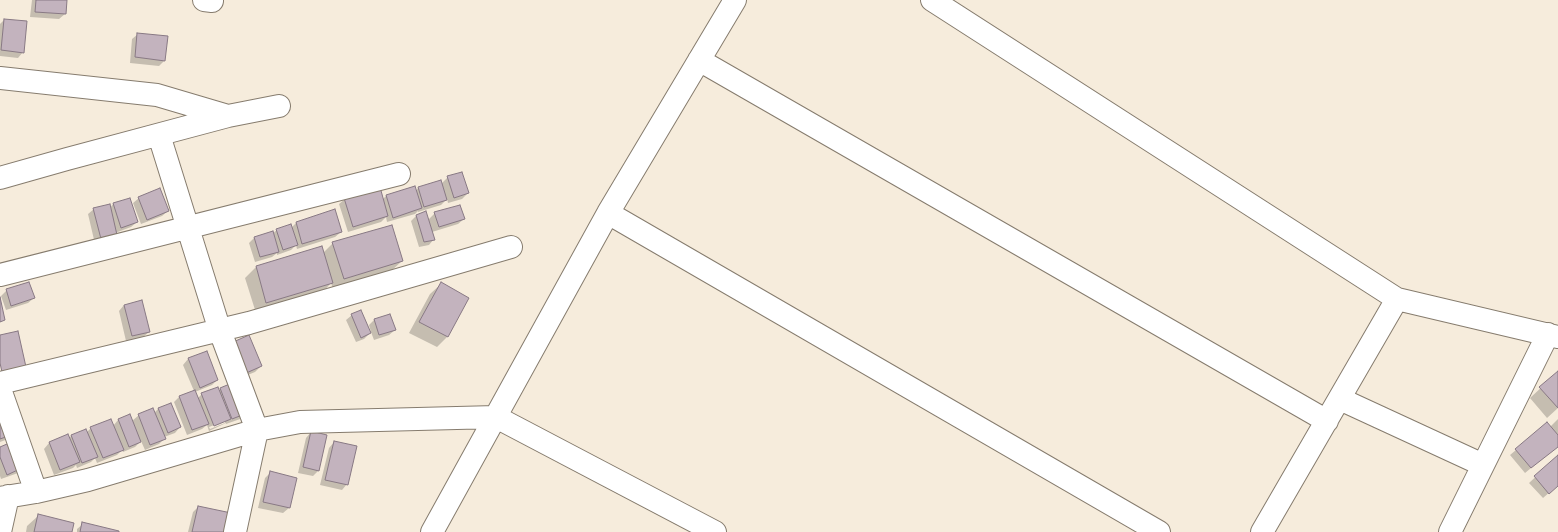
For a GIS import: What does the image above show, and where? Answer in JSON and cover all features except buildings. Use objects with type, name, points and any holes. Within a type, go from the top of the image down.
[{"type":"street","points":[[432,532],[608,212],[735,0]]},
{"type":"street","points":[[932,0],[1398,299],[1553,335],[1483,465],[1450,532]]},
{"type":"street","points":[[699,60],[1327,421]]},
{"type":"street","points":[[0,78],[157,95],[228,116]]},
{"type":"street","points":[[0,178],[158,134],[228,116],[279,106]]},
{"type":"street","points":[[158,134],[220,331],[257,430],[235,532]]},
{"type":"street","points":[[0,275],[399,174]]},
{"type":"street","points":[[608,212],[1158,532]]},
{"type":"street","points":[[0,384],[249,324],[511,247]]},
{"type":"street","points":[[1262,532],[1398,299]]},
{"type":"street","points":[[0,389],[36,492]]},
{"type":"street","points":[[1340,399],[1483,465]]},
{"type":"street","points":[[0,532],[4,497],[36,492],[88,480],[257,430],[300,422],[496,417],[715,532]]}]
